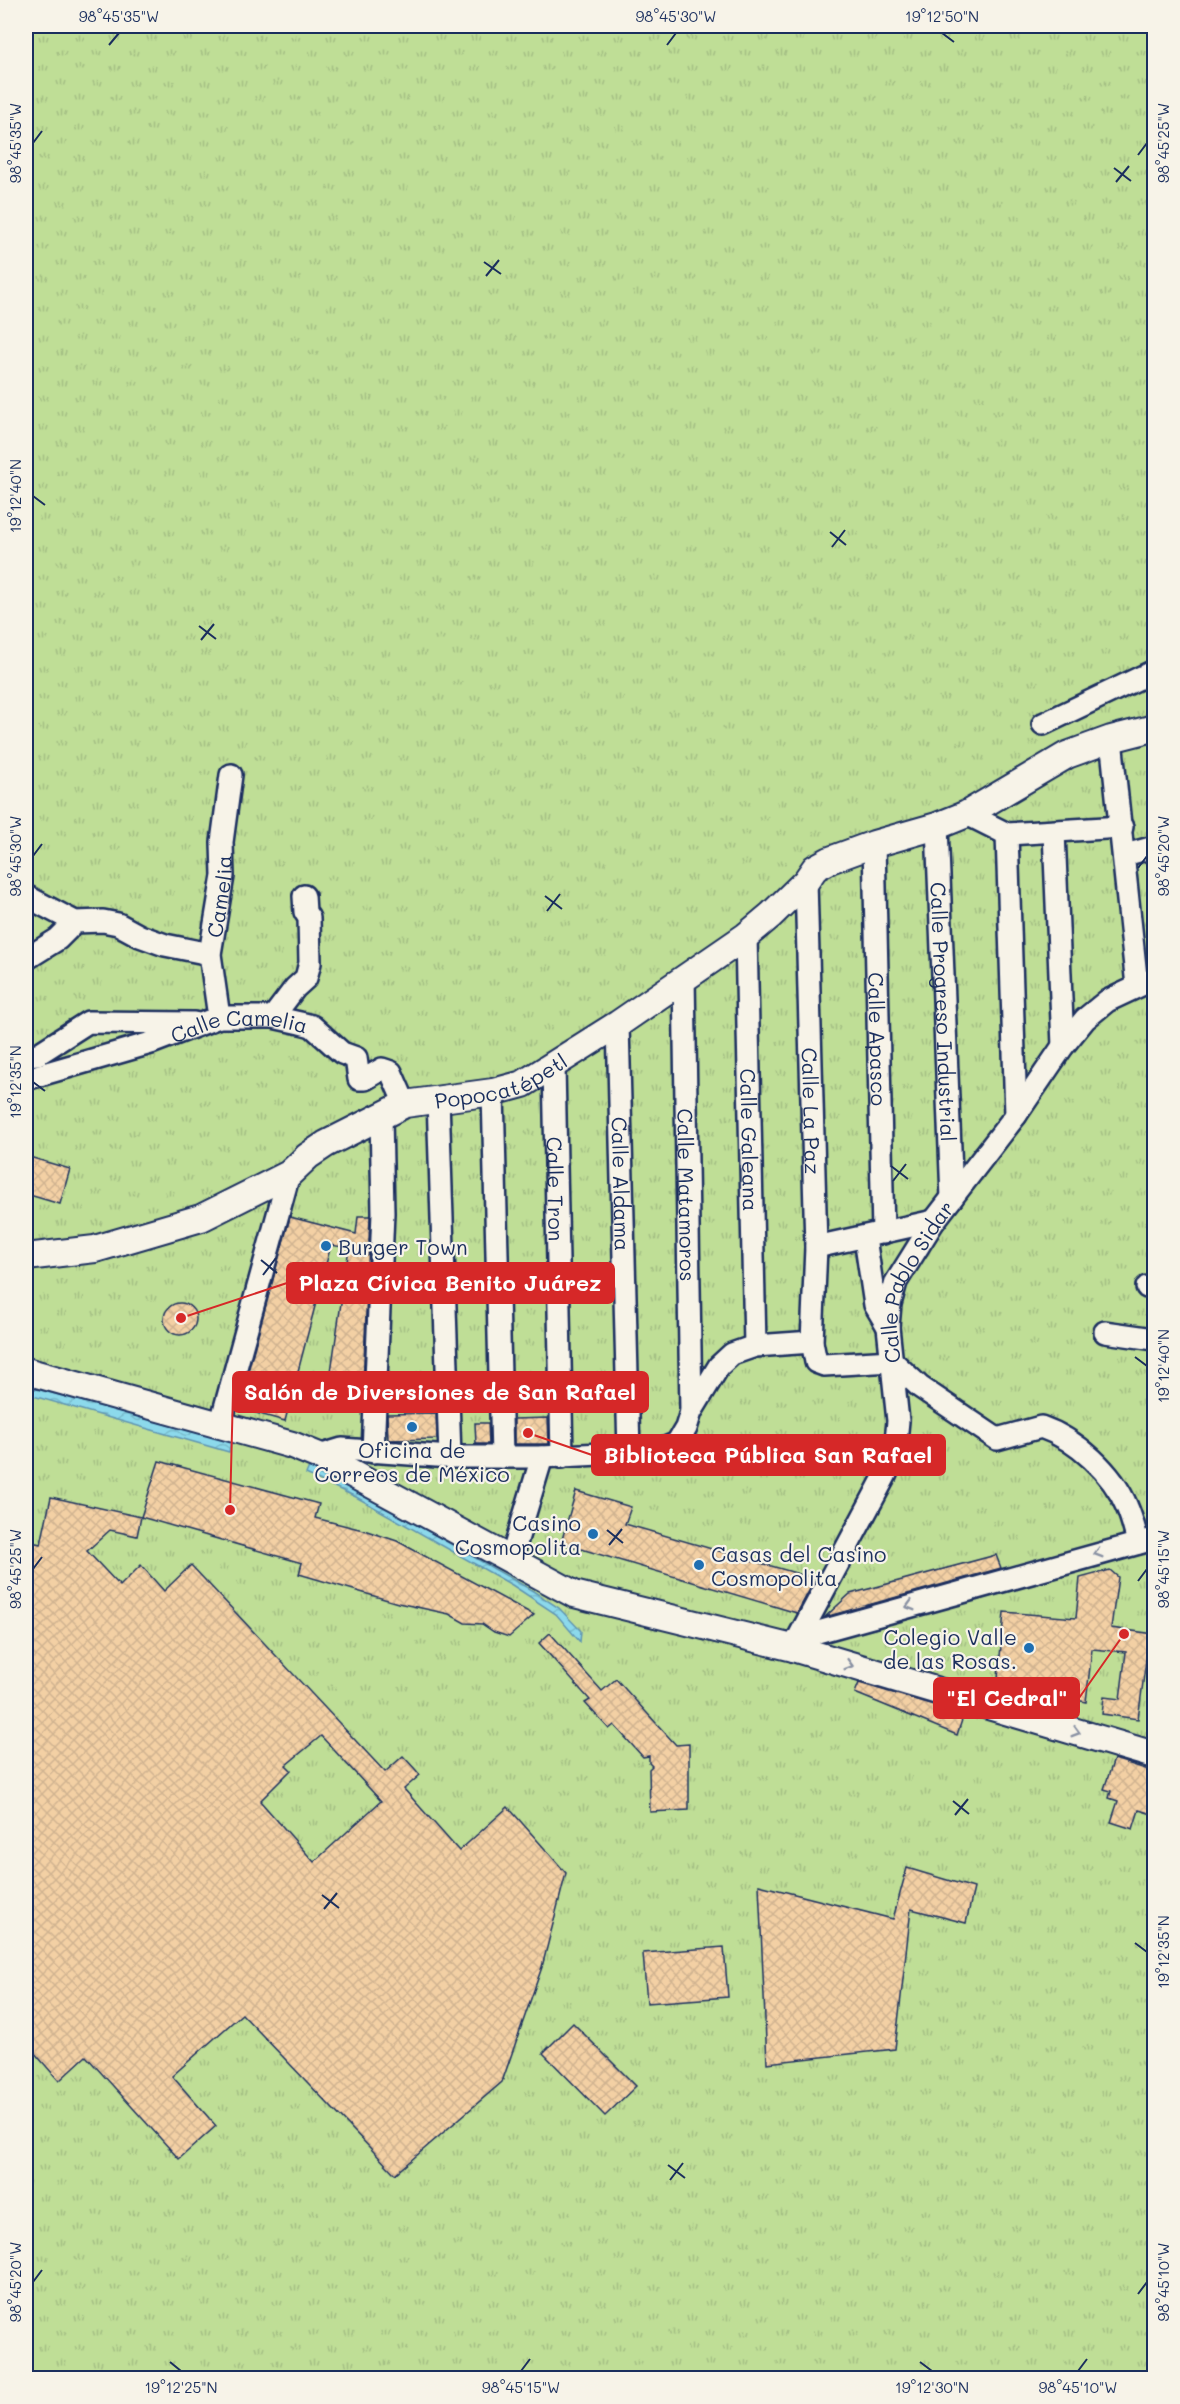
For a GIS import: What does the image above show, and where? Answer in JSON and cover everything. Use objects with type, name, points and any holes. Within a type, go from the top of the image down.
[{"type":"street","points":[[1044,724],[1155,671]]},
{"type":"street","name":"Popocatépetl","points":[[26,1257],[95,1249],[201,1218],[289,1174],[308,1156],[326,1144],[405,1104],[493,1092],[523,1084],[618,1024],[746,936],[806,880],[814,868],[874,844],[937,826],[967,813],[1066,755],[1111,739],[1155,728]]},
{"type":"street","points":[[1111,739],[1125,855],[1146,982]]},
{"type":"street","name":"Camelia","points":[[213,1020],[210,954],[223,876],[222,842],[231,775]]},
{"type":"street","points":[[967,813],[1007,834],[1122,826]]},
{"type":"street","name":"Calle Progreso Industrial","points":[[937,826],[952,1198]]},
{"type":"street","points":[[1054,832],[1063,1046]]},
{"type":"street","points":[[1007,834],[1016,1115]]},
{"type":"street","name":"Calle Apasco","points":[[874,844],[875,1305],[888,1327]]},
{"type":"street","points":[[1125,855],[1155,848]]},
{"type":"street","name":"Calle La Paz","points":[[806,880],[816,1247],[812,1342]]},
{"type":"street","points":[[26,896],[75,921],[103,921],[118,924],[140,936],[165,945],[210,954]]},
{"type":"street","points":[[273,1017],[295,988],[306,978],[310,963],[309,918],[305,912],[304,896]]},
{"type":"street","points":[[26,959],[58,939],[75,921]]},
{"type":"street","name":"Calle Galeana","points":[[746,936],[755,1346]]},
{"type":"street","name":"Calle Matamoros","points":[[684,977],[691,1412]]},
{"type":"street","name":"Calle Pablo Sidar","points":[[796,1642],[886,1474],[895,1451],[898,1420],[888,1327],[890,1304],[897,1282],[934,1221],[1016,1115],[1063,1046],[1085,1019],[1107,1001],[1146,982]]},
{"type":"street","name":"Calle Camelia","points":[[26,1079],[151,1043],[213,1020],[273,1017],[312,1026],[342,1053],[356,1058],[359,1079],[365,1079],[382,1069],[391,1072],[405,1104]]},
{"type":"street","points":[[26,1055],[38,1053],[88,1022],[213,1020]]},
{"type":"street","name":"Calle Aldama","points":[[618,1024],[628,1453]]},
{"type":"street","name":"Calle Tron","points":[[511,1560],[552,1457],[554,1066]]},
{"type":"street","points":[[493,1092],[502,1457]]},
{"type":"street","points":[[438,1099],[450,1457]]},
{"type":"street","points":[[373,1452],[383,1213],[381,1117]]},
{"type":"street","points":[[220,1426],[289,1174]]},
{"type":"street","points":[[816,1247],[934,1221]]},
{"type":"street","points":[[1105,1332],[1155,1339]]},
{"type":"street","points":[[319,1456],[342,1449],[450,1457],[552,1457],[659,1451],[677,1443],[686,1428],[691,1412],[719,1365],[732,1354],[755,1346],[812,1342],[816,1362],[824,1365],[892,1360],[920,1387],[997,1439],[1041,1427],[1062,1436],[1098,1466],[1115,1487],[1146,1541],[796,1642]]},
{"type":"street","points":[[26,1371],[292,1445],[319,1456],[574,1594],[796,1642],[1155,1755]]},
{"type":"green space","points":[[26,26],[1154,26],[1154,2378],[26,2378]]},
{"type":"water","points":[[26,1386],[231,1442],[229,1452],[26,1394]]},
{"type":"water","points":[[309,1467],[379,1503],[533,1591],[559,1608],[581,1631],[580,1642],[556,1614],[512,1585],[356,1497],[306,1474]]},
{"type":"building","points":[[26,1156],[70,1169],[60,1204],[26,1194]]},
{"type":"building","points":[[358,1216],[370,1216],[362,1410],[326,1406],[349,1248],[331,1245],[285,1421],[238,1408],[290,1217],[356,1234]]},
{"type":"building","points":[[180,1303],[191,1308],[196,1319],[191,1330],[180,1335],[169,1330],[164,1319],[169,1308]]},
{"type":"building","name":"Oficina de Correos de México","points":[[436,1413],[437,1439],[388,1440],[387,1414]]},
{"type":"building","points":[[548,1418],[549,1444],[514,1444],[514,1419]]},
{"type":"building","points":[[475,1423],[488,1423],[489,1444],[476,1444]]},
{"type":"building","points":[[159,1461],[319,1504],[315,1518],[397,1541],[534,1615],[509,1637],[494,1632],[482,1624],[465,1623],[449,1614],[398,1603],[299,1574],[302,1563],[141,1517]]},
{"type":"building","points":[[576,1491],[631,1507],[625,1524],[813,1578],[810,1589],[797,1613],[561,1543]]},
{"type":"building","points":[[51,1497],[141,1517],[137,1536],[110,1530],[87,1551],[120,1586],[141,1565],[164,1591],[191,1565],[385,1772],[403,1756],[420,1775],[404,1789],[459,1851],[508,1807],[566,1873],[542,1967],[502,2082],[395,2174],[242,2014],[172,2076],[216,2126],[179,2159],[86,2056],[59,2081],[26,2043],[26,1541],[41,1544]],"holes":[[[321,1736],[381,1801],[314,1862],[260,1801],[291,1770],[286,1765]]]},
{"type":"building","points":[[996,1555],[1001,1568],[825,1617],[850,1594]]},
{"type":"building","points":[[1110,1570],[1118,1577],[1111,1628],[1154,1634],[1151,1654],[1147,1653],[1138,1719],[1102,1714],[1104,1697],[1120,1699],[1126,1652],[1092,1649],[1086,1702],[1067,1698],[1069,1686],[998,1679],[1004,1612],[1076,1618],[1080,1578]]},
{"type":"building","points":[[550,1633],[602,1691],[616,1679],[676,1745],[689,1744],[689,1810],[650,1812],[649,1769],[652,1766],[649,1763],[649,1756],[643,1757],[614,1725],[609,1729],[585,1703],[590,1700],[539,1643]]},
{"type":"building","points":[[859,1683],[964,1714],[957,1735],[855,1693]]},
{"type":"building","points":[[1114,1759],[1155,1772],[1155,1815],[1139,1810],[1133,1829],[1111,1822],[1118,1801],[1109,1798],[1111,1791],[1104,1789]]},
{"type":"building","points":[[907,1868],[974,1888],[966,1923],[911,1909],[895,2049],[767,2063],[759,1885],[893,1919]]},
{"type":"building","points":[[724,1947],[728,1997],[647,2003],[643,1953]]},
{"type":"building","points":[[573,2023],[636,2086],[605,2116],[543,2053]]},
{"type":"place","name":"Burger Town","points":[[326,1246]]},
{"type":"place","name":"Plaza Cívica Benito Juárez","points":[[181,1318]]},
{"type":"place","name":"Oficina de Correos de México","points":[[412,1427]]},
{"type":"place","name":"Biblioteca Pública San Rafael","points":[[528,1433]]},
{"type":"place","name":"Salón de Diversiones de San Rafael","points":[[230,1510]]},
{"type":"place","name":"Casino Cosmopolita","points":[[593,1534]]},
{"type":"place","name":"Casas del Casino Cosmopolita","points":[[699,1565]]},
{"type":"place","name":"\"El Cedral\"","points":[[1124,1634]]},
{"type":"place","name":"Colegio Valle de las Rosas.","points":[[1029,1648]]}]
